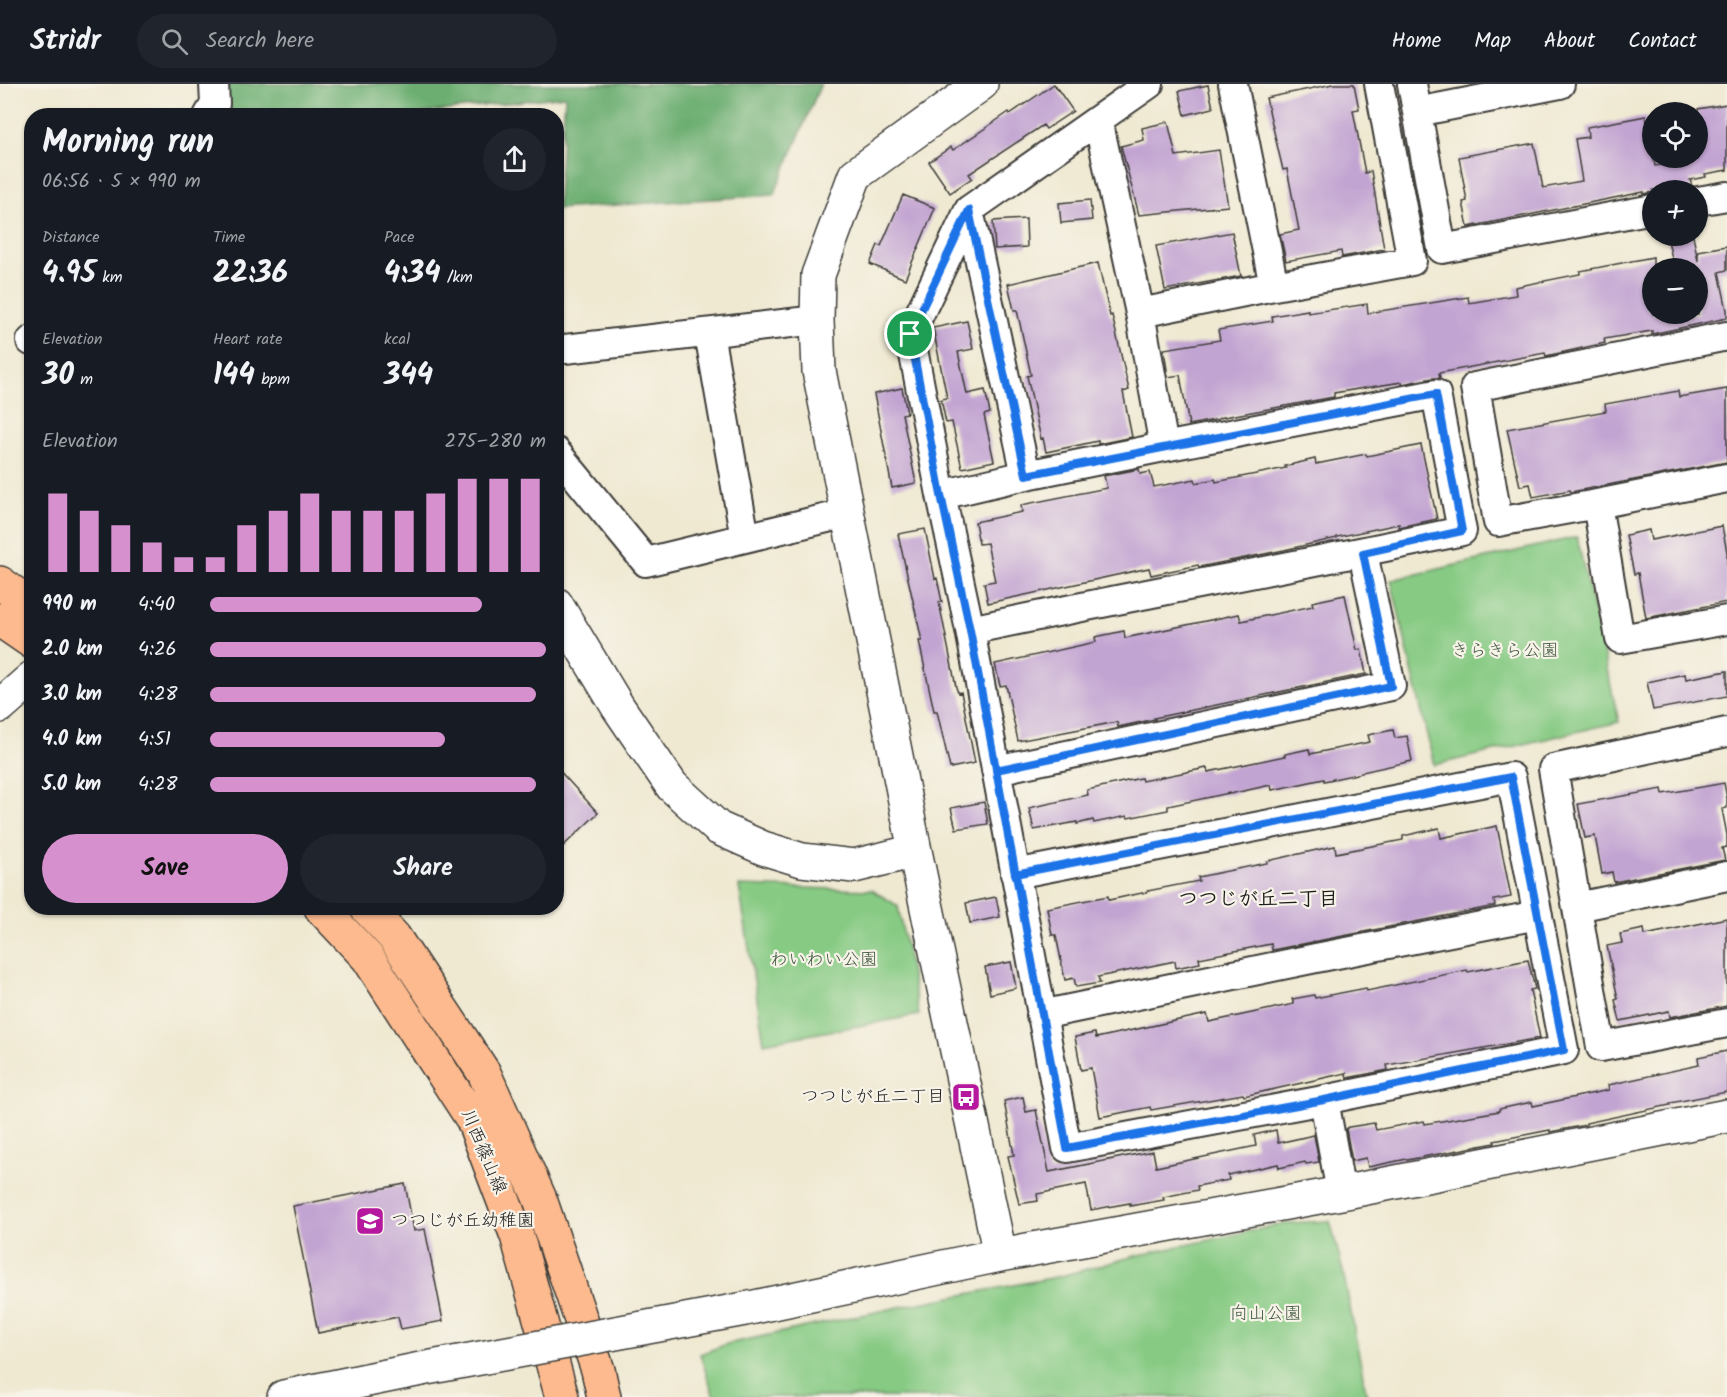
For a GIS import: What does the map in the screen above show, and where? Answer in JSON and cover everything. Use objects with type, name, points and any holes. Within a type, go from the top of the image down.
[{"type":"main road","points":[[0,583],[24,600]]},
{"type":"main road","points":[[0,620],[24,636]]},
{"type":"main road","name":"川西篠山線","points":[[328,915],[368,958],[473,1120],[517,1236],[562,1397]]},
{"type":"main road","name":"川西篠山線","points":[[374,915],[394,936],[484,1073],[540,1199],[598,1370],[604,1397]]},
{"type":"street","points":[[212,108],[214,84]]},
{"type":"street","points":[[981,84],[855,175],[818,275],[817,320],[819,371],[915,851],[1000,1255]]},
{"type":"street","points":[[1015,874],[1511,777],[1564,1050],[1324,1100],[1067,1148],[1041,1016],[970,630],[910,334],[969,210],[1149,84]]},
{"type":"street","points":[[1233,84],[1274,286]]},
{"type":"street","points":[[1140,313],[1412,261],[1379,84]]},
{"type":"street","points":[[1412,84],[1442,249],[1642,211]]},
{"type":"street","points":[[1417,112],[1560,84]]},
{"type":"street","points":[[1098,120],[1140,313],[1164,447]]},
{"type":"street","points":[[1708,199],[1727,196]]},
{"type":"street","points":[[969,210],[1026,475]]},
{"type":"street","points":[[564,349],[817,320]]},
{"type":"street","points":[[709,333],[745,538]]},
{"type":"street","points":[[1727,336],[1476,387],[1498,522],[1727,478]]},
{"type":"street","points":[[941,495],[1026,475],[1436,394],[1462,531],[1363,553],[970,630]]},
{"type":"street","points":[[564,462],[646,562],[848,513]]},
{"type":"street","points":[[1597,504],[1620,639],[1727,620]]},
{"type":"street","points":[[996,770],[1391,686],[1363,553]]},
{"type":"street","points":[[564,617],[618,707],[672,786],[718,828],[763,848],[802,860],[854,866],[915,851]]},
{"type":"street","points":[[0,706],[24,685]]},
{"type":"street","points":[[1727,732],[1553,769],[1601,1047],[1727,1023]]},
{"type":"street","points":[[1577,907],[1727,876]]},
{"type":"street","points":[[1041,1016],[1316,958],[1538,915]]},
{"type":"street","points":[[1324,1100],[1341,1193]]},
{"type":"street","points":[[284,1397],[421,1369],[745,1309],[1000,1255],[1341,1193],[1727,1116]]},
{"type":"green space","points":[[230,84],[821,84],[774,195],[564,209],[565,96],[465,108],[213,108]]},
{"type":"green space","name":"きらきら公園","points":[[1577,537],[1619,722],[1434,765],[1391,580]]},
{"type":"green space","name":"わいわい公園","points":[[739,886],[872,890],[898,906],[919,1015],[764,1043]]},
{"type":"green space","name":"向山公園","points":[[1330,1221],[1343,1271],[1367,1397],[714,1397],[700,1354],[727,1344],[899,1307],[1061,1276],[1135,1256],[1288,1223]]},
{"type":"building","points":[[1054,84],[1073,111],[1046,129],[1043,125],[969,174],[972,178],[950,193],[929,162],[951,147],[953,150]]},
{"type":"building","points":[[1333,84],[1354,84],[1359,109],[1353,110],[1365,173],[1371,171],[1384,249],[1342,257],[1341,251],[1286,261],[1280,234],[1299,230],[1287,169],[1283,170],[1266,98]]},
{"type":"building","points":[[1208,85],[1213,108],[1185,115],[1179,91]]},
{"type":"building","points":[[1727,104],[1727,170],[1705,174],[1706,177],[1690,180],[1642,180],[1642,192],[1468,227],[1463,202],[1467,201],[1459,157],[1534,143],[1543,188],[1582,181],[1575,139],[1588,137],[1587,127],[1642,117],[1642,168],[1708,168],[1708,107]]},
{"type":"building","points":[[1168,122],[1176,156],[1219,150],[1228,206],[1139,215],[1121,146],[1144,140],[1142,128]]},
{"type":"building","points":[[903,195],[935,208],[905,279],[870,264],[878,245],[881,246]]},
{"type":"building","points":[[1090,200],[1092,220],[1061,223],[1059,203]]},
{"type":"building","points":[[1026,219],[1027,247],[995,249],[993,221]]},
{"type":"building","points":[[1232,232],[1241,276],[1165,290],[1156,246]]},
{"type":"building","points":[[1669,246],[1695,246],[1697,258],[1672,258]]},
{"type":"building","points":[[1727,246],[1727,270],[1719,272],[1727,318],[1708,322],[1708,258],[1698,258],[1698,251]]},
{"type":"building","points":[[1642,259],[1642,324],[1699,324],[1652,334],[1652,331],[1604,339],[1605,343],[1546,356],[1545,353],[1439,373],[1440,378],[1334,393],[1334,397],[1189,425],[1180,375],[1168,377],[1164,349],[1220,340],[1218,330],[1273,321],[1272,316],[1367,304],[1368,313],[1468,297],[1469,303],[1516,295],[1515,287],[1580,274],[1580,271]]},
{"type":"building","points":[[1098,263],[1129,390],[1123,392],[1132,437],[1098,444],[1098,441],[1046,452],[1027,376],[1031,375],[1017,310],[1014,310],[1008,284]]},
{"type":"building","points":[[967,321],[973,349],[958,352],[967,394],[985,390],[990,413],[984,415],[994,461],[962,468],[952,422],[946,423],[941,399],[947,398],[933,328]]},
{"type":"building","points":[[902,388],[907,413],[902,414],[916,483],[892,488],[874,394]]},
{"type":"building","points":[[1727,389],[1727,462],[1571,492],[1570,490],[1533,497],[1530,484],[1520,486],[1507,429],[1606,411],[1605,404],[1678,391],[1679,397]]},
{"type":"building","points":[[1421,445],[1437,519],[1399,527],[1399,524],[1199,567],[1198,565],[1151,575],[1149,568],[988,603],[984,583],[995,581],[987,543],[979,544],[975,522],[1022,512],[1021,505],[1107,488],[1104,476],[1139,469],[1140,474],[1150,472],[1154,487],[1195,479],[1196,483],[1215,479],[1216,482],[1286,468],[1285,466],[1315,459],[1316,464]]},
{"type":"building","points":[[1722,526],[1727,552],[1727,602],[1646,618],[1638,573],[1634,574],[1626,535],[1649,530],[1651,540]]},
{"type":"building","points":[[925,529],[942,602],[939,602],[956,687],[958,693],[961,692],[975,763],[950,768],[937,711],[934,711],[919,641],[922,641],[898,534]]},
{"type":"building","points":[[1345,595],[1357,650],[1361,649],[1366,674],[1118,727],[1117,722],[1018,741],[1006,685],[1000,686],[995,664],[1096,642],[1095,637],[1124,631],[1125,638],[1239,614],[1241,621],[1313,606],[1312,602]]},
{"type":"building","points":[[1727,671],[1727,696],[1653,710],[1647,682],[1685,674],[1686,679]]},
{"type":"building","points":[[1393,730],[1395,738],[1407,736],[1412,761],[1324,781],[1324,779],[1272,790],[1271,785],[1229,793],[1168,806],[1168,810],[1128,818],[1127,816],[1094,823],[1093,820],[1077,824],[1077,822],[1034,830],[1029,808],[1088,795],[1087,790],[1141,778],[1142,781],[1207,768],[1208,772],[1309,749],[1310,754],[1370,742],[1368,735]]},
{"type":"building","points":[[564,776],[598,813],[564,845]]},
{"type":"building","points":[[1724,783],[1727,808],[1722,809],[1727,847],[1722,848],[1725,860],[1614,882],[1612,872],[1602,874],[1595,836],[1585,838],[1578,804],[1662,789],[1663,794]]},
{"type":"building","points":[[984,802],[988,824],[956,829],[951,808]]},
{"type":"building","points":[[1497,826],[1511,897],[1494,900],[1495,906],[1272,950],[1271,944],[1199,958],[1200,963],[1176,968],[1175,961],[1098,977],[1100,983],[1076,987],[1074,978],[1065,980],[1056,935],[1052,935],[1047,908],[1108,896],[1109,900],[1199,881],[1198,877],[1335,846],[1336,853],[1403,840],[1403,836],[1439,828],[1441,838]]},
{"type":"building","points":[[996,897],[1000,917],[970,923],[966,903]]},
{"type":"building","points":[[1727,918],[1727,1006],[1670,1017],[1669,1011],[1620,1021],[1607,946],[1622,943],[1620,934],[1644,929],[1645,935]]},
{"type":"building","points":[[1528,960],[1535,989],[1530,990],[1540,1038],[1387,1065],[1388,1070],[1347,1078],[1346,1073],[1244,1096],[1243,1094],[1151,1110],[1150,1107],[1100,1117],[1091,1068],[1081,1070],[1075,1037],[1095,1033],[1096,1038],[1207,1014],[1209,1022],[1294,1004],[1292,999],[1314,995],[1315,998],[1366,988],[1367,991]]},
{"type":"building","points":[[1011,962],[1016,988],[990,994],[985,967]]},
{"type":"building","points":[[1727,1051],[1727,1092],[1670,1103],[1670,1105],[1586,1123],[1586,1125],[1550,1132],[1550,1130],[1407,1160],[1368,1167],[1366,1158],[1352,1161],[1346,1129],[1349,1127],[1374,1123],[1376,1130],[1499,1111],[1499,1109],[1532,1102],[1533,1106],[1609,1090],[1608,1085],[1699,1065],[1698,1057]]},
{"type":"building","points":[[1023,1097],[1026,1112],[1036,1110],[1049,1172],[1153,1151],[1156,1167],[1256,1146],[1254,1135],[1276,1130],[1278,1143],[1314,1135],[1319,1162],[1306,1164],[1305,1162],[1279,1168],[1278,1164],[1228,1175],[1229,1180],[1197,1186],[1198,1190],[1163,1197],[1164,1200],[1130,1206],[1130,1203],[1091,1210],[1086,1184],[1037,1194],[1038,1201],[1019,1204],[1008,1156],[1014,1155],[1004,1101]]},
{"type":"building","points":[[405,1184],[414,1231],[425,1229],[443,1321],[401,1329],[398,1317],[318,1333],[293,1206]]},
{"type":"place","name":"つつじが丘二丁目","points":[[966,1097]]},
{"type":"place","name":"つつじが丘幼稚園","points":[[370,1221]]},
{"type":"district","name":"つつじが丘二丁目","points":[[1258,900]]},
{"type":"route","points":[[969,210],[1026,475],[1436,394],[1462,531],[1363,553],[1391,686],[996,770],[1015,874],[1511,777],[1564,1050],[1324,1100],[1067,1148],[1041,1016],[970,630],[910,334],[969,210]]}]
